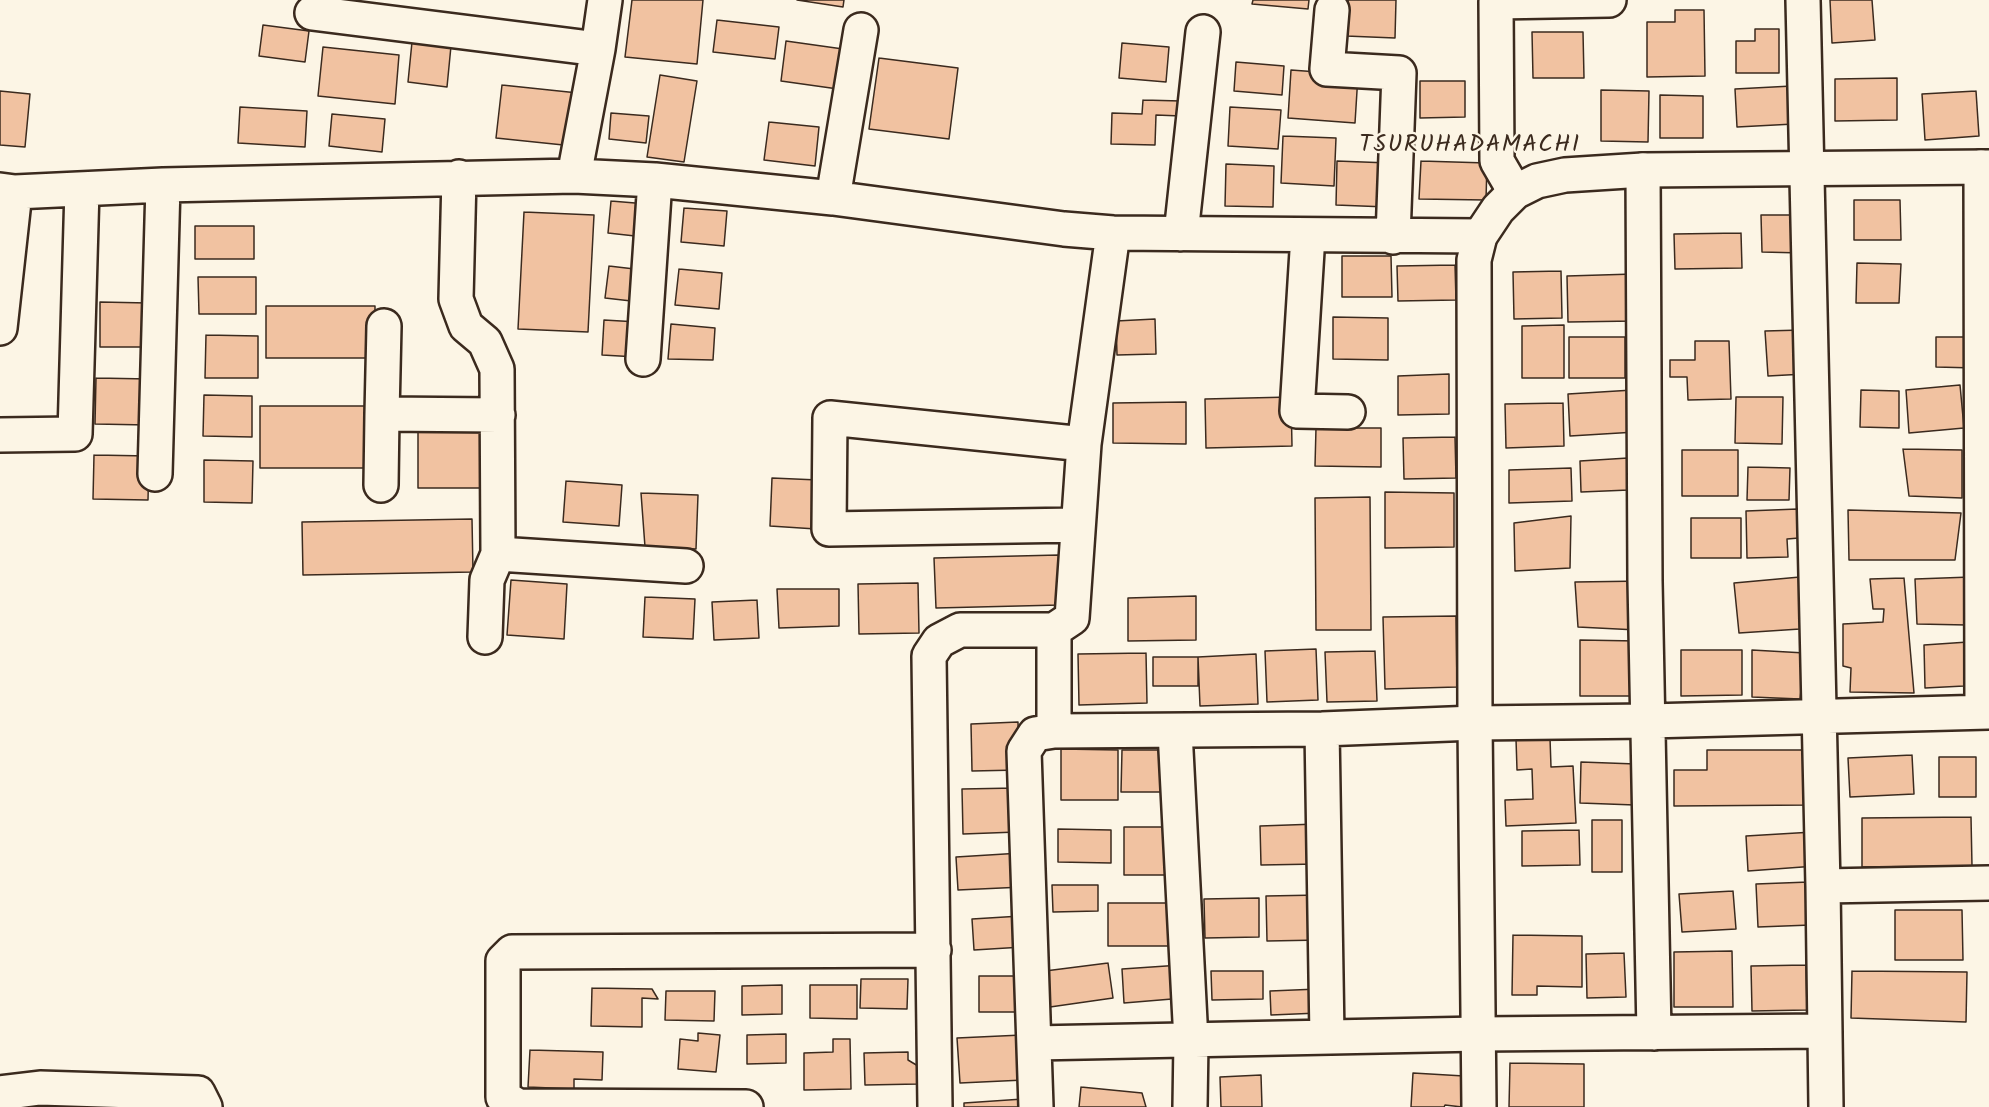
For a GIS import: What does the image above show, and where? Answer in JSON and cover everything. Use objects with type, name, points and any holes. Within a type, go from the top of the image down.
[{"type":"street","points":[[574,176],[605,0]]},
{"type":"street","points":[[1515,192],[1497,161],[1496,2],[1609,0]]},
{"type":"street","points":[[1803,0],[1826,1107]]},
{"type":"street","points":[[1332,10],[1327,69],[1399,73],[1393,237]]},
{"type":"street","points":[[312,13],[598,49]]},
{"type":"street","points":[[833,198],[861,30]]},
{"type":"street","points":[[1181,234],[1203,32]]},
{"type":"street","points":[[1036,1107],[1024,751],[1035,734],[1054,731],[1322,729],[1475,723],[1649,722],[1986,712],[1985,167],[1643,170],[1565,175],[1537,182],[1515,192],[1498,209],[1480,236],[1474,260],[1475,723],[1479,1107]]},
{"type":"street","points":[[1643,170],[1645,580],[1654,1033]]},
{"type":"street","points":[[0,328],[7,191],[459,177],[574,176],[655,180],[833,198],[1064,230],[1181,234],[1480,236]]},
{"type":"street","points":[[459,177],[456,299],[466,326],[485,342],[497,369],[498,554],[487,580],[485,637]]},
{"type":"street","points":[[644,359],[655,180]]},
{"type":"street","points":[[155,474],[163,185]]},
{"type":"street","points":[[0,435],[75,434],[82,189]]},
{"type":"street","points":[[935,1107],[929,656],[939,642],[960,630],[1054,630],[1072,618],[1084,444],[1113,233]]},
{"type":"street","points":[[1308,235],[1297,411],[1348,412]]},
{"type":"street","points":[[381,485],[384,326]]},
{"type":"street","points":[[382,414],[498,415]]},
{"type":"street","points":[[1077,525],[829,529],[830,418],[1084,444]]},
{"type":"street","points":[[498,554],[686,566]]},
{"type":"street","points":[[1054,630],[1054,731]]},
{"type":"street","points":[[1322,729],[1327,1037]]},
{"type":"street","points":[[1175,731],[1191,1041],[1190,1107]]},
{"type":"street","points":[[1823,886],[1989,883]]},
{"type":"street","points":[[746,1107],[518,1106],[503,1096],[503,961],[512,952],[934,950]]},
{"type":"street","points":[[1035,1043],[1479,1034],[1825,1031]]},
{"type":"street","points":[[0,1093],[40,1089],[198,1093],[205,1107]]},
{"type":"building","points":[[632,0],[703,0],[697,64],[625,57]]},
{"type":"building","points":[[797,0],[844,0],[843,7]]},
{"type":"building","points":[[1253,0],[1309,0],[1308,9],[1252,4]]},
{"type":"building","points":[[1348,0],[1396,0],[1395,38],[1346,36]]},
{"type":"building","points":[[1830,0],[1872,0],[1875,40],[1832,43]]},
{"type":"building","points":[[1675,10],[1704,10],[1705,76],[1647,77],[1647,22],[1675,22]]},
{"type":"building","points":[[717,20],[779,27],[775,59],[713,52]]},
{"type":"building","points":[[263,25],[309,31],[305,62],[259,56]]},
{"type":"building","points":[[1755,29],[1779,29],[1779,73],[1736,73],[1736,41],[1755,41]]},
{"type":"building","points":[[1532,32],[1583,32],[1584,78],[1533,78]]},
{"type":"building","points":[[786,41],[843,49],[838,89],[781,81]]},
{"type":"building","points":[[412,42],[451,46],[447,87],[408,82]]},
{"type":"building","points":[[1122,43],[1169,47],[1166,82],[1119,78]]},
{"type":"building","points":[[323,47],[399,55],[395,104],[318,96]]},
{"type":"building","points":[[879,58],[958,68],[949,139],[869,129]]},
{"type":"building","points":[[1236,62],[1284,66],[1282,95],[1234,91]]},
{"type":"building","points":[[1291,70],[1358,75],[1355,123],[1288,118]]},
{"type":"building","points":[[660,75],[697,81],[684,162],[647,157]]},
{"type":"building","points":[[1897,78],[1897,120],[1835,121],[1835,79]]},
{"type":"building","points":[[1420,81],[1465,81],[1465,117],[1420,118]]},
{"type":"building","points":[[502,85],[578,93],[573,146],[496,138]]},
{"type":"building","points":[[1792,86],[1794,124],[1737,127],[1735,89]]},
{"type":"building","points":[[1601,90],[1649,91],[1648,142],[1601,141]]},
{"type":"building","points":[[0,91],[30,94],[25,147],[0,145]]},
{"type":"building","points":[[1976,91],[1979,136],[1925,140],[1922,94]]},
{"type":"building","points":[[1660,95],[1703,96],[1703,138],[1660,138]]},
{"type":"building","points":[[1143,100],[1181,101],[1181,116],[1156,115],[1155,145],[1111,144],[1112,113],[1142,114]]},
{"type":"building","points":[[240,107],[307,111],[305,147],[238,143]]},
{"type":"building","points":[[1230,107],[1281,110],[1278,149],[1228,146]]},
{"type":"building","points":[[611,113],[649,116],[646,143],[609,139]]},
{"type":"building","points":[[332,114],[385,119],[382,152],[329,146]]},
{"type":"building","points":[[769,122],[819,127],[815,166],[764,160]]},
{"type":"building","points":[[1283,136],[1336,138],[1334,186],[1281,183]]},
{"type":"building","points":[[1337,161],[1389,163],[1387,207],[1336,205]]},
{"type":"building","points":[[1421,161],[1487,163],[1486,200],[1419,199]]},
{"type":"building","points":[[1226,164],[1274,166],[1273,207],[1225,206]]},
{"type":"building","points":[[1854,200],[1900,200],[1901,240],[1854,240]]},
{"type":"building","points":[[611,201],[647,204],[644,237],[608,233]]},
{"type":"building","points":[[684,208],[727,211],[724,246],[681,242]]},
{"type":"building","points":[[524,212],[594,215],[588,332],[518,329]]},
{"type":"building","points":[[1761,215],[1802,215],[1802,253],[1762,252]]},
{"type":"building","points":[[195,226],[254,226],[254,259],[195,259]]},
{"type":"building","points":[[1741,233],[1742,268],[1675,269],[1674,234]]},
{"type":"building","points":[[1342,256],[1391,256],[1392,297],[1342,297]]},
{"type":"building","points":[[1857,263],[1901,264],[1899,303],[1856,303]]},
{"type":"building","points":[[1455,265],[1456,300],[1398,301],[1397,266]]},
{"type":"building","points":[[609,266],[643,270],[640,302],[605,298]]},
{"type":"building","points":[[679,269],[722,273],[719,309],[675,305]]},
{"type":"building","points":[[1561,271],[1562,318],[1514,319],[1513,272]]},
{"type":"building","points":[[1634,274],[1635,321],[1568,322],[1567,276]]},
{"type":"building","points":[[198,277],[256,277],[256,314],[199,314]]},
{"type":"building","points":[[100,302],[148,303],[147,347],[100,347]]},
{"type":"building","points":[[266,306],[375,306],[375,358],[266,358]]},
{"type":"building","points":[[1333,317],[1388,318],[1388,360],[1333,359]]},
{"type":"building","points":[[1155,319],[1156,354],[1117,355],[1116,321]]},
{"type":"building","points":[[604,320],[638,322],[637,357],[602,355]]},
{"type":"building","points":[[671,324],[715,328],[713,360],[668,359]]},
{"type":"building","points":[[1564,325],[1564,378],[1522,378],[1522,326]]},
{"type":"building","points":[[1802,330],[1805,374],[1768,376],[1765,331]]},
{"type":"building","points":[[206,335],[258,336],[258,378],[205,378]]},
{"type":"building","points":[[1569,337],[1625,337],[1625,378],[1569,378]]},
{"type":"building","points":[[1936,337],[1975,337],[1975,368],[1936,367]]},
{"type":"building","points":[[1695,341],[1729,341],[1731,399],[1688,400],[1687,377],[1670,377],[1670,360],[1695,360]]},
{"type":"building","points":[[1449,374],[1449,414],[1398,415],[1398,376]]},
{"type":"building","points":[[96,378],[149,379],[148,425],[95,424]]},
{"type":"building","points":[[1960,385],[1964,428],[1909,433],[1906,390]]},
{"type":"building","points":[[1633,390],[1636,432],[1570,436],[1568,394]]},
{"type":"building","points":[[1861,390],[1899,391],[1899,428],[1860,427]]},
{"type":"building","points":[[204,395],[252,396],[252,437],[203,436]]},
{"type":"building","points":[[1291,397],[1292,446],[1206,448],[1205,399]]},
{"type":"building","points":[[1736,397],[1783,397],[1782,444],[1735,443]]},
{"type":"building","points":[[1186,402],[1186,444],[1113,443],[1113,403]]},
{"type":"building","points":[[1563,403],[1564,446],[1506,448],[1505,404]]},
{"type":"building","points":[[260,406],[373,406],[373,468],[260,468]]},
{"type":"building","points":[[1316,428],[1381,428],[1381,467],[1315,466]]},
{"type":"building","points":[[418,431],[485,431],[485,488],[418,488]]},
{"type":"building","points":[[1455,437],[1456,478],[1404,479],[1403,438]]},
{"type":"building","points":[[1903,449],[1962,450],[1962,498],[1909,496]]},
{"type":"building","points":[[1682,450],[1738,450],[1738,496],[1682,496]]},
{"type":"building","points":[[94,455],[149,456],[148,500],[93,499]]},
{"type":"building","points":[[1628,458],[1629,490],[1581,492],[1580,461]]},
{"type":"building","points":[[204,460],[253,461],[252,503],[204,502]]},
{"type":"building","points":[[1748,467],[1790,468],[1789,500],[1747,500]]},
{"type":"building","points":[[1571,468],[1572,501],[1509,503],[1509,470]]},
{"type":"building","points":[[772,478],[818,480],[816,529],[770,526]]},
{"type":"building","points":[[566,481],[622,485],[619,526],[563,522]]},
{"type":"building","points":[[1385,492],[1454,493],[1454,547],[1385,548]]},
{"type":"building","points":[[641,493],[698,495],[696,549],[645,547]]},
{"type":"building","points":[[1370,497],[1371,630],[1316,630],[1315,498]]},
{"type":"building","points":[[1798,509],[1799,538],[1787,539],[1788,557],[1747,558],[1746,511]]},
{"type":"building","points":[[1848,510],[1961,513],[1955,560],[1849,560]]},
{"type":"building","points":[[1571,516],[1570,568],[1515,571],[1514,523]]},
{"type":"building","points":[[1691,518],[1741,518],[1741,558],[1691,558]]},
{"type":"building","points":[[472,519],[473,572],[303,575],[302,522]]},
{"type":"building","points":[[1059,555],[1060,605],[936,608],[934,558]]},
{"type":"building","points":[[1800,577],[1800,629],[1739,633],[1734,583]]},
{"type":"building","points":[[1971,577],[1967,625],[1917,624],[1915,579]]},
{"type":"building","points":[[1904,578],[1914,693],[1850,692],[1851,668],[1843,666],[1843,624],[1883,622],[1884,609],[1873,609],[1870,579]]},
{"type":"building","points":[[511,580],[567,584],[564,639],[507,635]]},
{"type":"building","points":[[1645,581],[1637,630],[1578,627],[1575,582]]},
{"type":"building","points":[[918,583],[919,633],[859,634],[858,584]]},
{"type":"building","points":[[777,589],[839,589],[839,626],[779,628]]},
{"type":"building","points":[[1196,596],[1196,640],[1128,641],[1128,598]]},
{"type":"building","points":[[645,597],[695,599],[693,639],[643,637]]},
{"type":"building","points":[[757,600],[759,638],[714,640],[712,602]]},
{"type":"building","points":[[1456,616],[1457,687],[1385,689],[1383,617]]},
{"type":"building","points":[[1580,640],[1637,641],[1637,696],[1580,696]]},
{"type":"building","points":[[1968,642],[1964,686],[1925,688],[1924,645]]},
{"type":"building","points":[[1316,649],[1318,700],[1267,702],[1265,651]]},
{"type":"building","points":[[1681,650],[1742,650],[1742,695],[1681,696]]},
{"type":"building","points":[[1752,650],[1805,653],[1800,699],[1752,697]]},
{"type":"building","points":[[1375,651],[1377,701],[1327,702],[1325,652]]},
{"type":"building","points":[[1146,653],[1147,703],[1079,705],[1078,654]]},
{"type":"building","points":[[1256,654],[1258,704],[1200,706],[1198,657]]},
{"type":"building","points":[[1153,657],[1198,657],[1198,686],[1153,686]]},
{"type":"building","points":[[1018,722],[1019,770],[972,771],[971,724]]},
{"type":"building","points":[[1550,738],[1551,767],[1573,766],[1576,823],[1506,826],[1505,800],[1533,799],[1532,769],[1517,770],[1516,739]]},
{"type":"building","points":[[1061,749],[1118,750],[1118,800],[1061,800]]},
{"type":"building","points":[[1122,750],[1167,750],[1167,792],[1121,792]]},
{"type":"building","points":[[1707,750],[1811,750],[1812,805],[1674,806],[1674,770],[1707,770]]},
{"type":"building","points":[[1912,755],[1914,794],[1850,797],[1848,758]]},
{"type":"building","points":[[1939,757],[1976,757],[1976,797],[1939,797]]},
{"type":"building","points":[[1581,762],[1636,764],[1635,805],[1580,803]]},
{"type":"building","points":[[1016,788],[1017,832],[963,834],[962,789]]},
{"type":"building","points":[[1971,817],[1972,866],[1862,867],[1862,818]]},
{"type":"building","points":[[1592,820],[1622,820],[1622,872],[1592,872]]},
{"type":"building","points":[[1317,824],[1318,864],[1261,865],[1260,826]]},
{"type":"building","points":[[1124,827],[1169,827],[1170,875],[1124,875]]},
{"type":"building","points":[[1058,829],[1111,830],[1111,863],[1058,862]]},
{"type":"building","points":[[1579,830],[1580,865],[1522,866],[1522,831]]},
{"type":"building","points":[[1813,832],[1816,866],[1748,871],[1746,836]]},
{"type":"building","points":[[1021,853],[1023,887],[958,890],[956,857]]},
{"type":"building","points":[[1809,882],[1811,925],[1758,927],[1756,884]]},
{"type":"building","points":[[1052,885],[1098,885],[1098,911],[1053,912]]},
{"type":"building","points":[[1733,891],[1736,929],[1682,932],[1679,894]]},
{"type":"building","points":[[1320,895],[1321,940],[1267,941],[1266,896]]},
{"type":"building","points":[[1259,898],[1259,937],[1205,938],[1204,899]]},
{"type":"building","points":[[1108,903],[1169,903],[1169,946],[1108,946]]},
{"type":"building","points":[[1895,910],[1962,910],[1963,960],[1895,960]]},
{"type":"building","points":[[1021,916],[1023,947],[974,950],[972,919]]},
{"type":"building","points":[[1513,935],[1582,936],[1582,987],[1537,986],[1537,995],[1512,995]]},
{"type":"building","points":[[1732,951],[1733,1007],[1674,1007],[1674,952]]},
{"type":"building","points":[[1624,953],[1626,997],[1587,998],[1586,954]]},
{"type":"building","points":[[1108,963],[1113,998],[1050,1007],[1045,971]]},
{"type":"building","points":[[1181,965],[1184,998],[1124,1003],[1122,969]]},
{"type":"building","points":[[1806,965],[1807,1010],[1752,1011],[1751,966]]},
{"type":"building","points":[[1211,971],[1263,971],[1263,999],[1212,1000]]},
{"type":"building","points":[[1852,971],[1967,972],[1966,1022],[1851,1018]]},
{"type":"building","points":[[979,976],[1021,976],[1021,1012],[979,1012]]},
{"type":"building","points":[[861,979],[908,979],[907,1009],[860,1008]]},
{"type":"building","points":[[782,985],[782,1014],[742,1015],[742,986]]},
{"type":"building","points":[[810,985],[857,985],[857,1019],[810,1018]]},
{"type":"building","points":[[592,988],[652,989],[658,999],[642,998],[642,1027],[591,1026]]},
{"type":"building","points":[[1318,989],[1319,1013],[1271,1015],[1270,991]]},
{"type":"building","points":[[666,991],[715,991],[714,1021],[665,1020]]},
{"type":"building","points":[[698,1033],[720,1035],[716,1072],[678,1069],[680,1039],[698,1041]]},
{"type":"building","points":[[786,1034],[786,1063],[747,1064],[747,1035]]},
{"type":"building","points":[[1022,1035],[1024,1080],[960,1083],[957,1038]]},
{"type":"building","points":[[833,1039],[850,1039],[851,1089],[804,1090],[804,1053],[833,1052]]},
{"type":"building","points":[[530,1050],[603,1052],[602,1080],[574,1079],[574,1089],[528,1087]]},
{"type":"building","points":[[908,1052],[908,1060],[918,1066],[919,1084],[865,1085],[864,1053]]},
{"type":"building","points":[[1510,1063],[1584,1064],[1584,1107],[1509,1107]]},
{"type":"building","points":[[1413,1073],[1464,1076],[1462,1107],[1445,1105],[1444,1107],[1411,1107]]},
{"type":"building","points":[[1261,1075],[1262,1107],[1221,1107],[1220,1077]]},
{"type":"building","points":[[1081,1087],[1142,1093],[1146,1107],[1079,1107]]},
{"type":"building","points":[[1023,1099],[1024,1107],[964,1107],[964,1103]]},
{"type":"district","name":"TSURUHADAMACHI","points":[[1470,147]]}]
